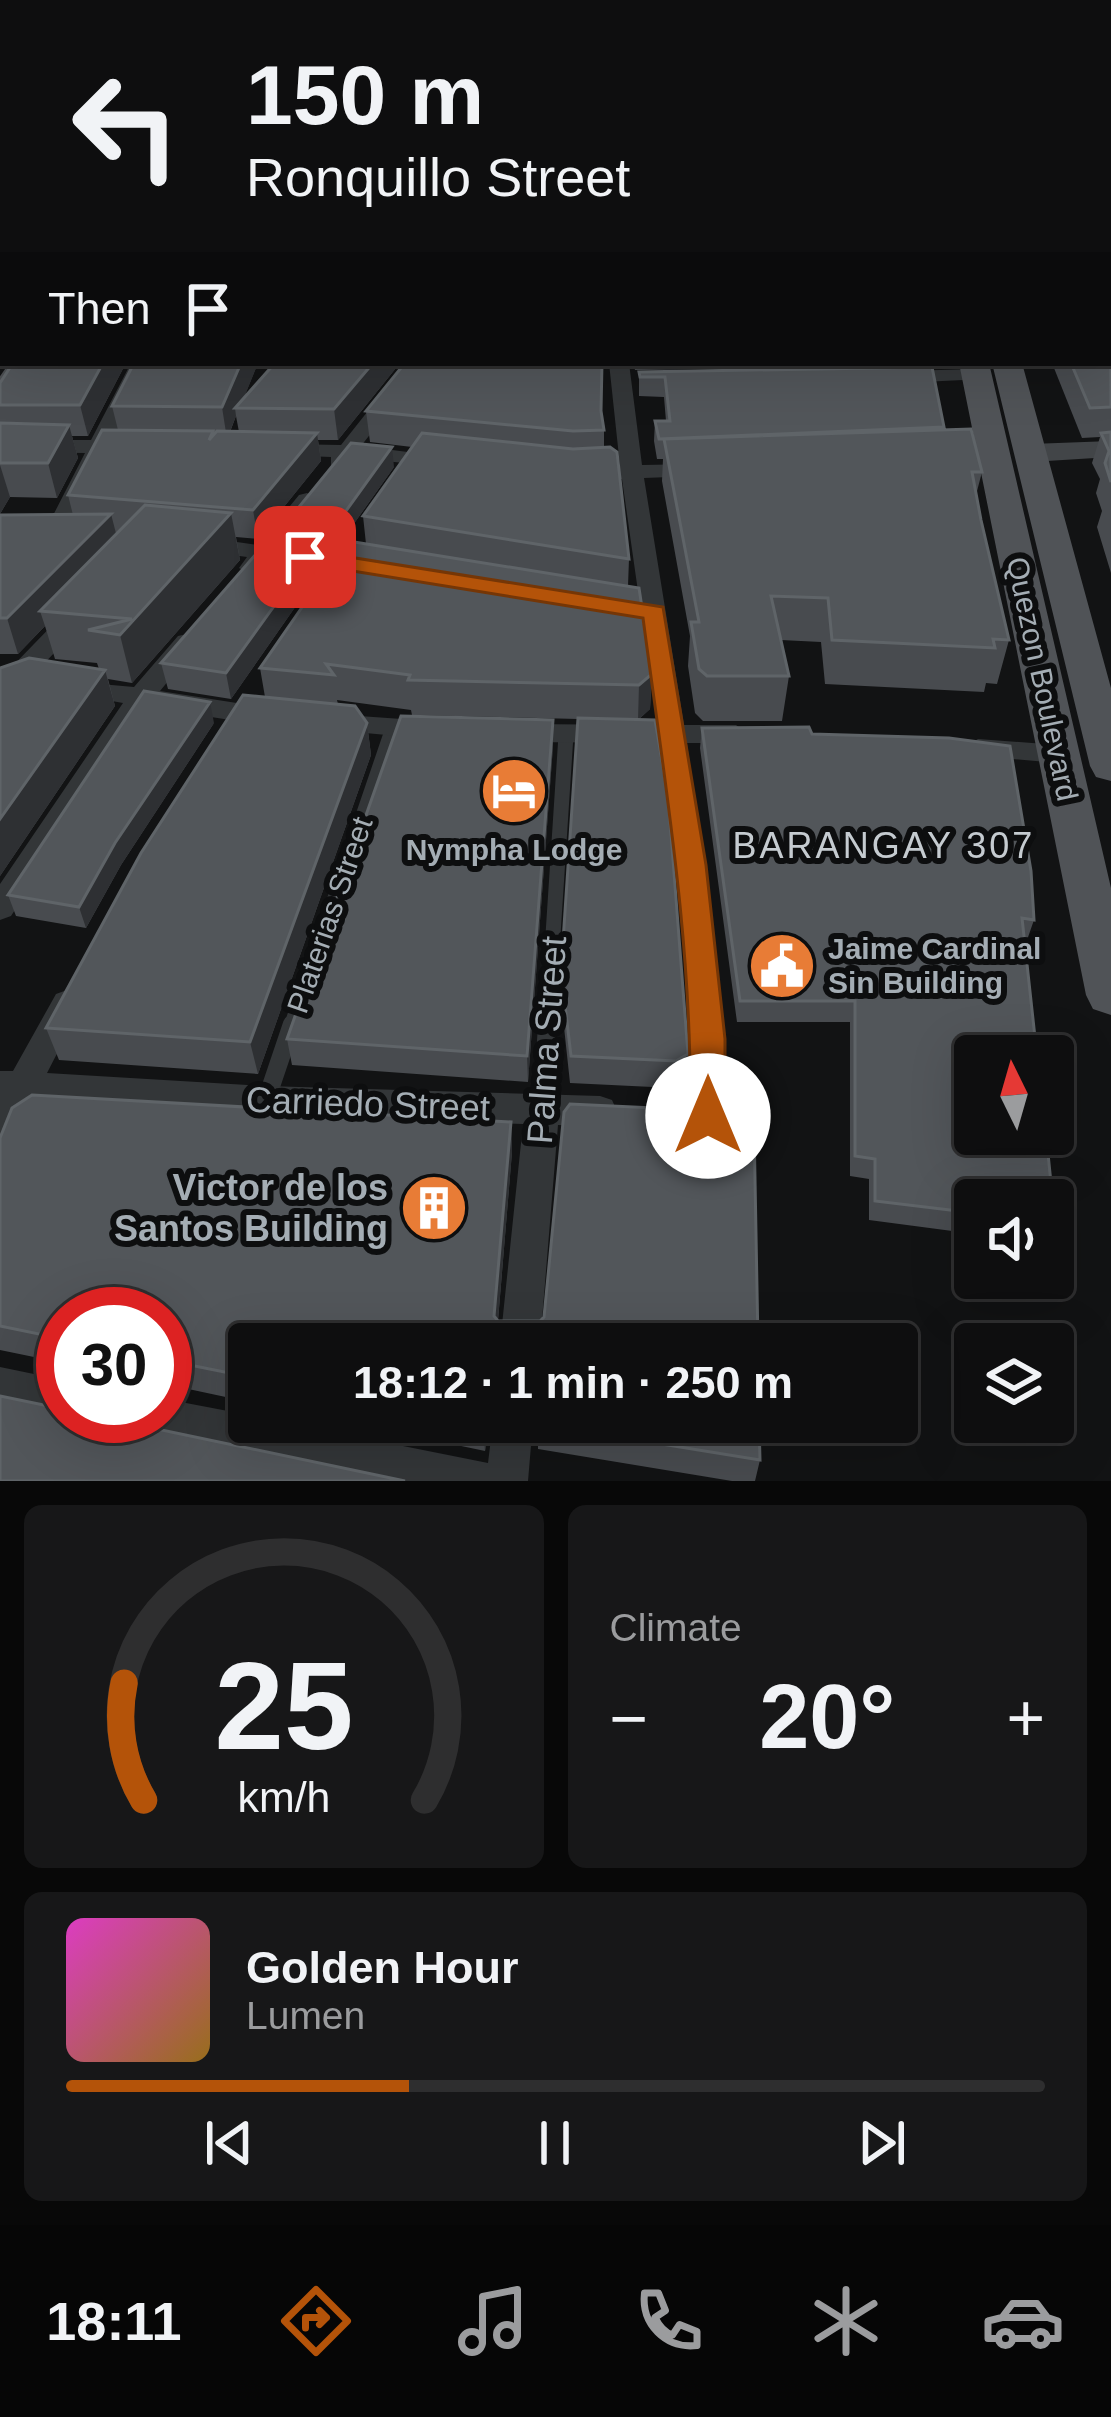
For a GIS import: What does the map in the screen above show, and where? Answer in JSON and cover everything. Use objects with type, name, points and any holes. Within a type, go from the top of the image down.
[{"type":"main road","name":"Quezon Boulevard","points":[[986,367],[1058,754],[1111,995]]},
{"type":"main road","name":"Quezon Boulevard","points":[[999,455],[1111,766]]},
{"type":"street","points":[[56,534],[95,447],[139,366]]},
{"type":"street","points":[[238,584],[414,366]]},
{"type":"street","points":[[881,377],[986,367]]},
{"type":"street","points":[[627,375],[644,611],[675,734],[708,1039],[708,1120]]},
{"type":"street","points":[[0,446],[141,448]]},
{"type":"street","points":[[255,449],[346,451],[454,464]]},
{"type":"street","points":[[999,455],[1111,449]]},
{"type":"street","points":[[392,494],[415,459]]},
{"type":"street","points":[[552,473],[723,469]]},
{"type":"street","points":[[172,541],[389,570]]},
{"type":"street","points":[[12,673],[90,600]]},
{"type":"street","points":[[0,908],[139,699],[209,617]]},
{"type":"street","points":[[12,673],[241,714],[393,728],[566,735],[762,734]]},
{"type":"street","points":[[961,746],[1058,754]]},
{"type":"street","points":[[0,1142],[11,1086],[76,986]]},
{"type":"street","name":"Carriedo Street","points":[[11,1086],[266,1101],[637,1113]]},
{"type":"street","name":"Palma Street","points":[[522,1323],[542,1109]]},
{"type":"street","points":[[0,1388],[36,1395]]},
{"type":"street","points":[[192,1425],[481,1481]]},
{"type":"street","points":[[508,1481],[511,1443]]},
{"type":"lane","name":"Platerias Street","points":[[266,1101],[393,728]]},
{"type":"lane","name":"Palma Street","points":[[542,1109],[566,735]]},
{"type":"building","points":[[11,366],[101,366],[80,405],[0,405],[0,383]]},
{"type":"building","points":[[132,366],[240,366],[222,407],[112,406]]},
{"type":"building","points":[[272,366],[370,366],[334,409],[235,408]]},
{"type":"building","points":[[403,366],[602,366],[604,430],[366,411]]},
{"type":"building","points":[[1072,366],[1111,366],[1111,407],[1090,408]]},
{"type":"building","points":[[932,367],[944,427],[659,439],[655,421],[670,421],[665,377],[640,377],[639,372]]},
{"type":"building","points":[[0,423],[69,425],[48,463],[0,463]]},
{"type":"building","points":[[971,429],[982,472],[972,472],[1009,640],[993,639],[995,648],[832,640],[828,598],[771,596],[789,676],[707,676],[699,669],[691,622],[699,622],[664,439]]},
{"type":"building","points":[[102,430],[213,431],[209,440],[217,431],[317,433],[253,510],[68,495]]},
{"type":"building","points":[[1111,432],[1111,482],[1105,463],[1109,451],[1101,433]]},
{"type":"building","points":[[422,433],[573,449],[610,447],[617,452],[629,559],[363,516]]},
{"type":"building","points":[[351,443],[392,447],[333,529],[286,523]]},
{"type":"building","points":[[145,505],[231,513],[120,635],[88,630],[132,619],[40,611]]},
{"type":"building","points":[[111,514],[7,618],[0,618],[0,515]]},
{"type":"building","points":[[269,539],[318,545],[226,673],[161,663]]},
{"type":"building","points":[[348,541],[639,588],[652,674],[639,685],[408,680],[410,675],[326,664],[334,675],[260,668]]},
{"type":"building","points":[[29,658],[105,670],[0,819],[0,668]]},
{"type":"building","points":[[144,691],[210,702],[115,843],[79,907],[8,895]]},
{"type":"building","points":[[243,695],[355,706],[367,723],[250,1042],[46,1028],[141,853]]},
{"type":"building","points":[[401,716],[553,720],[527,1056],[287,1039]]},
{"type":"building","points":[[578,718],[655,720],[668,795],[688,1054],[676,1061],[571,1056],[561,971]]},
{"type":"building","points":[[809,727],[812,734],[949,738],[1010,746],[1031,871],[1034,920],[1022,918],[1035,1035],[954,1035],[954,1155],[1048,1155],[1051,1179],[954,1179],[954,1210],[875,1201],[875,1159],[855,1156],[855,1001],[740,1001],[702,728]]},
{"type":"building","points":[[32,1095],[511,1122],[494,1316],[498,1321],[540,1321],[544,1317],[564,1112],[570,1104],[718,1111],[736,1119],[749,1115],[754,1124],[758,1323],[228,1323],[228,1373],[192,1365],[192,1287],[36,1287],[36,1333],[0,1326],[0,1138],[12,1108]]},
{"type":"building","points":[[0,1396],[36,1403],[36,1443],[192,1443],[192,1436],[405,1481],[0,1481]]},
{"type":"building","points":[[655,1443],[760,1443],[760,1460]]},
{"type":"tram line","points":[[0,379],[9,366]]},
{"type":"place","name":"Nympha Lodge","points":[[514,791]]},
{"type":"place","name":"Jaime Cardinal Sin Building","points":[[782,966]]},
{"type":"place","name":"Victor de los Santos Building","points":[[434,1208]]},
{"type":"district","name":"BARANGAY 307","points":[[884,845]]},
{"type":"route","points":[[305,557],[655,613],[691,865],[708,1039],[708,1116]]}]
